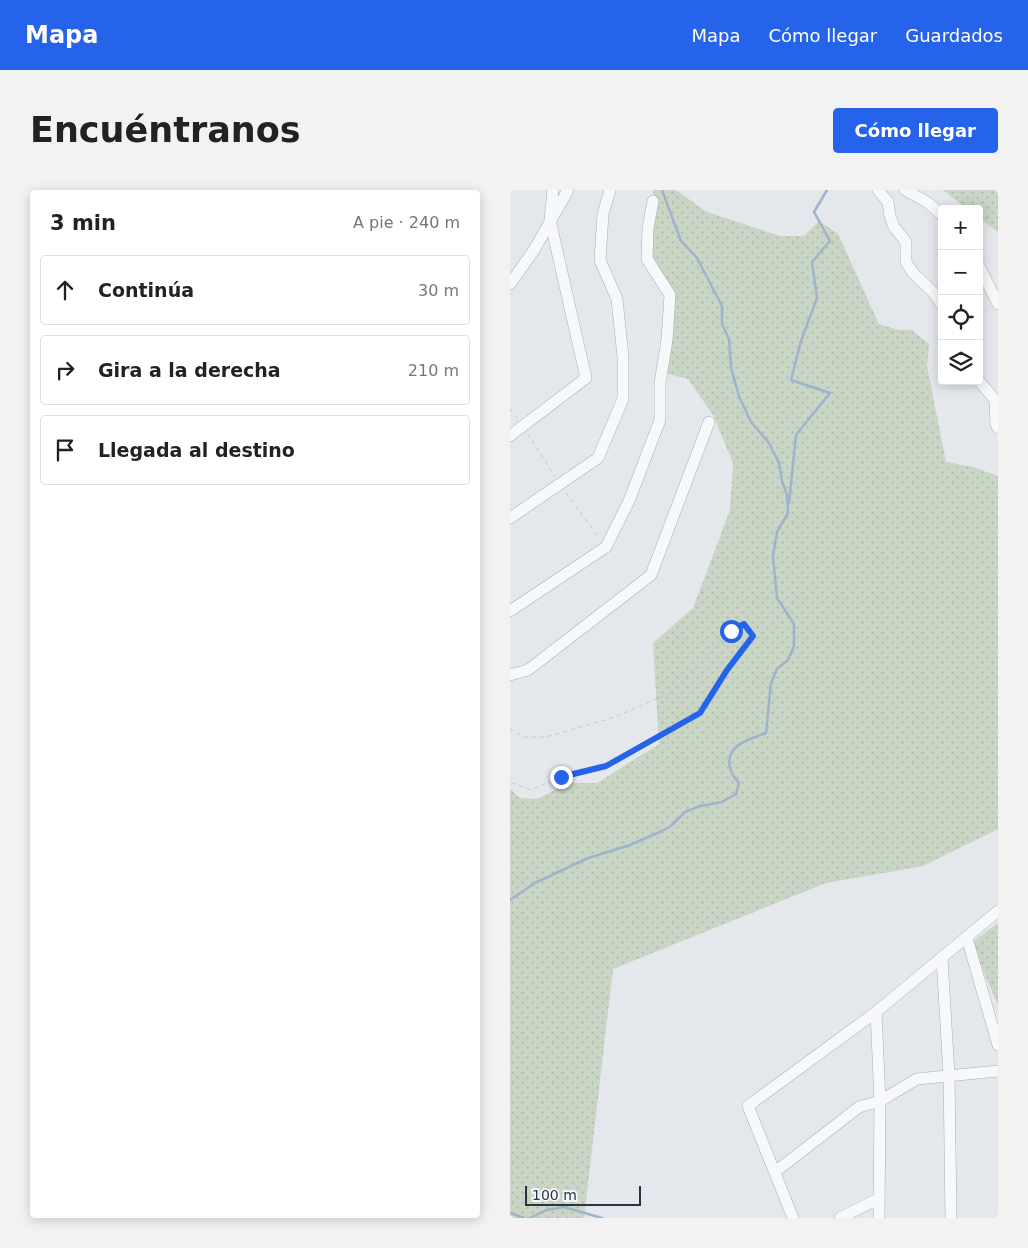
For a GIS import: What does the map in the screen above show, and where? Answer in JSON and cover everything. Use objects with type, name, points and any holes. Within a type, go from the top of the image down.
[{"type":"street","points":[[510,436],[586,378],[550,220],[553,190]]},
{"type":"street","points":[[510,284],[534,250],[568,190]]},
{"type":"street","points":[[510,518],[598,458],[623,399],[623,358],[617,299],[600,260],[603,214],[610,190]]},
{"type":"street","points":[[878,190],[888,202],[894,227],[906,242],[906,262],[913,273],[938,299]]},
{"type":"street","points":[[905,190],[927,202],[938,212]]},
{"type":"street","points":[[510,612],[606,547],[629,501],[660,420],[660,383],[667,340],[670,295],[646,259],[648,228],[653,201]]},
{"type":"street","points":[[983,274],[998,304]]},
{"type":"street","points":[[982,385],[995,400],[996,424],[998,428]]},
{"type":"street","points":[[510,674],[528,670],[651,575],[709,422]]},
{"type":"street","points":[[793,1218],[748,1106],[876,1012],[998,911]]},
{"type":"street","points":[[967,938],[998,1045]]},
{"type":"street","points":[[942,958],[949,1075],[951,1218]]},
{"type":"street","points":[[876,1012],[880,1101],[879,1218]]},
{"type":"street","points":[[775,1172],[859,1107],[880,1101],[917,1078],[998,1071]]},
{"type":"street","points":[[840,1218],[878,1198]]},
{"type":"path","points":[[510,729],[524,738],[546,738],[615,717],[670,693],[731,631],[744,624],[753,636],[727,670],[700,713],[606,766],[561,777],[531,790],[510,782]]},
{"type":"green space","points":[[653,190],[676,190],[707,212],[780,236],[804,236],[819,221],[838,234],[879,324],[898,330],[912,330],[929,344],[927,366],[946,462],[973,467],[998,476],[998,829],[923,866],[826,883],[613,969],[584,1218],[510,1218],[510,789],[520,798],[537,799],[569,783],[597,783],[659,744],[653,643],[693,608],[730,510],[733,463],[713,415],[688,379],[664,373],[670,301],[648,256],[653,215]]},
{"type":"green space","points":[[943,190],[998,190],[998,232],[983,221],[983,205],[962,205]]},
{"type":"green space","points":[[998,923],[998,1005],[971,943]]},
{"type":"waterway","points":[[510,900],[535,883],[588,858],[630,845],[662,831],[671,826],[685,812],[700,806],[722,802],[736,794],[739,783],[731,771],[730,756],[732,751],[739,745],[766,733],[771,683],[777,669],[788,660],[794,646],[794,624],[777,598],[773,556],[777,532],[788,513],[787,495],[779,463],[769,443],[751,422],[739,396],[731,368],[729,339],[722,324],[722,306],[697,258],[681,241],[662,190]]},
{"type":"waterway","points":[[789,503],[796,435],[830,393],[791,380],[801,341],[817,298],[812,262],[830,241],[814,212],[827,190]]},
{"type":"waterway","points":[[530,1218],[546,1210],[564,1207],[602,1218]]},
{"type":"waterway","points":[[510,1213],[524,1218]]},
{"type":"route","points":[[561,777],[606,766],[700,713],[727,670],[753,636],[744,624],[731,631]]}]
